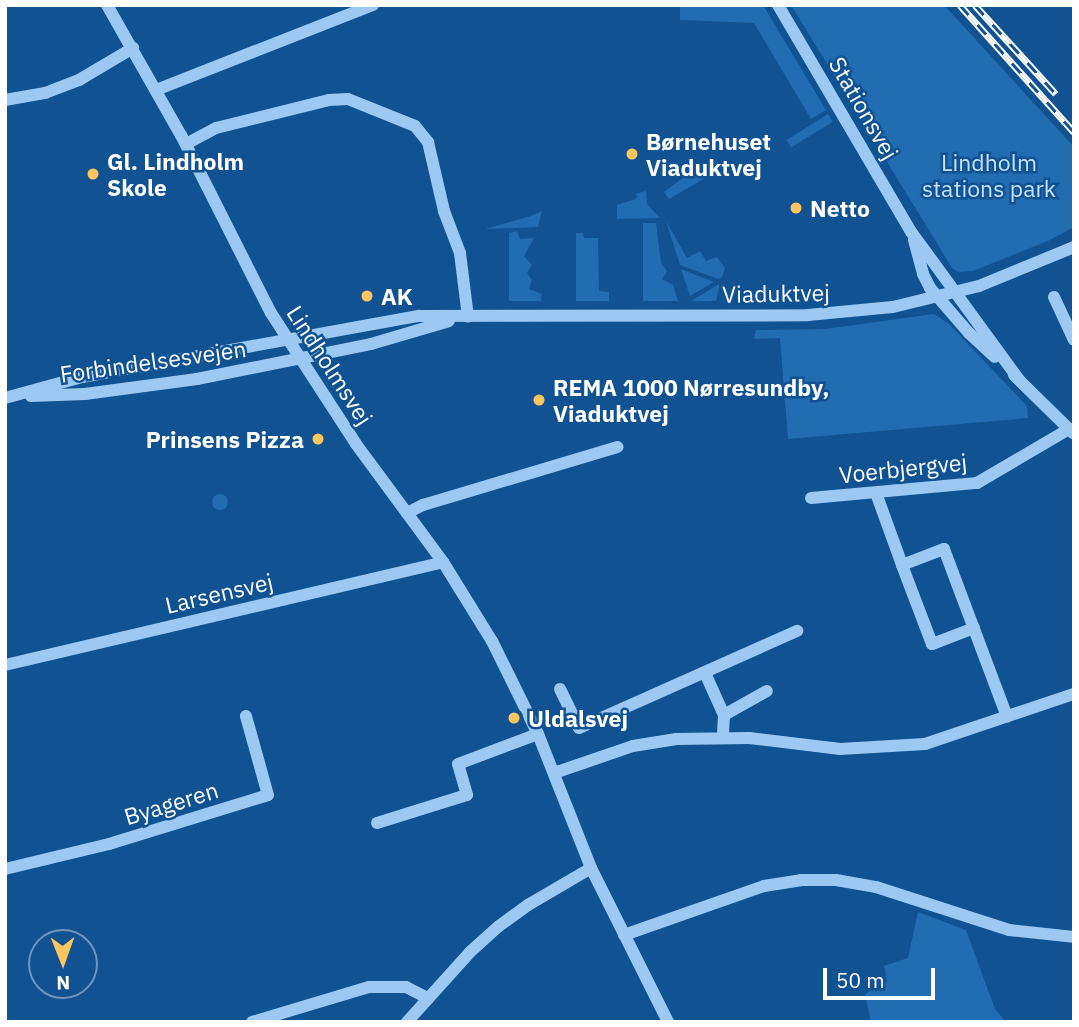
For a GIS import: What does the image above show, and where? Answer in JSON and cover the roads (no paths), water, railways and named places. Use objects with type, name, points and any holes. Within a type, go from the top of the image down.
[{"type":"street","name":"Lindholmsvej","points":[[107,5],[186,144],[269,309],[356,444],[443,562],[492,641],[538,734],[591,868],[668,1022]]},
{"type":"street","points":[[156,90],[373,5]]},
{"type":"street","name":"Stationsvej","points":[[778,5],[912,233],[955,293]]},
{"type":"street","points":[[5,100],[46,93],[79,80],[133,48]]},
{"type":"street","points":[[186,144],[216,128],[329,100],[348,99],[415,125],[428,142],[444,211],[460,253],[468,317]]},
{"type":"street","name":"Stationsvej","points":[[912,233],[924,278],[939,297]]},
{"type":"street","name":"Viaduktvej","points":[[288,339],[419,316],[808,315],[879,309],[955,293],[1021,271],[1074,247]]},
{"type":"street","name":"Voerbjergvej","points":[[955,293],[1020,380]]},
{"type":"street","name":"Voerbjergvej","points":[[811,498],[977,483],[1071,431],[969,333],[939,297]]},
{"type":"street","points":[[1054,297],[1074,340]]},
{"type":"street","name":"Viaduktvej","points":[[301,359],[371,344],[468,317]]},
{"type":"street","name":"Forbindelsesvejen","points":[[7,397],[82,377],[288,339]]},
{"type":"street","name":"Forbindelsesvejen","points":[[7,397],[85,394],[155,386],[301,359]]},
{"type":"street","points":[[407,513],[423,505],[618,447]]},
{"type":"street","points":[[876,493],[932,644],[974,628]]},
{"type":"street","points":[[902,565],[944,550],[1007,717]]},
{"type":"street","name":"Larsensvej","points":[[5,665],[443,562]]},
{"type":"street","points":[[560,689],[579,728],[797,631]]},
{"type":"street","points":[[705,673],[724,715],[723,736]]},
{"type":"street","points":[[724,715],[767,691]]},
{"type":"street","points":[[554,773],[633,746],[723,736],[839,749],[878,749],[925,744],[1074,694]]},
{"type":"street","name":"Byageren","points":[[5,869],[109,844],[268,795],[246,716]]},
{"type":"street","points":[[377,823],[467,795],[458,764],[538,734]]},
{"type":"street","points":[[407,1022],[499,926],[528,905],[591,868]]},
{"type":"street","points":[[625,935],[764,887],[800,880],[836,880],[876,887],[1009,930],[1074,936]]},
{"type":"street","points":[[253,1022],[369,987],[406,987],[428,998]]},
{"type":"railway","points":[[960,5],[1074,132]]},
{"type":"railway","points":[[975,5],[1056,94]]},
{"type":"place","name":"Børnehuset Viaduktvej","points":[[632,154]]},
{"type":"place","name":"Gl. Lindholm Skole","points":[[93,174]]},
{"type":"place","name":"Netto","points":[[796,208]]},
{"type":"place","name":"AK","points":[[367,296]]},
{"type":"place","name":"REMA 1000 Nørresundby, Viaduktvej","points":[[539,400]]},
{"type":"place","name":"Prinsens Pizza","points":[[318,439]]},
{"type":"place","name":"Uldalsvej","points":[[514,718]]},
{"type":"park label","name":"Lindholm stations park","points":[[989,175]]}]
